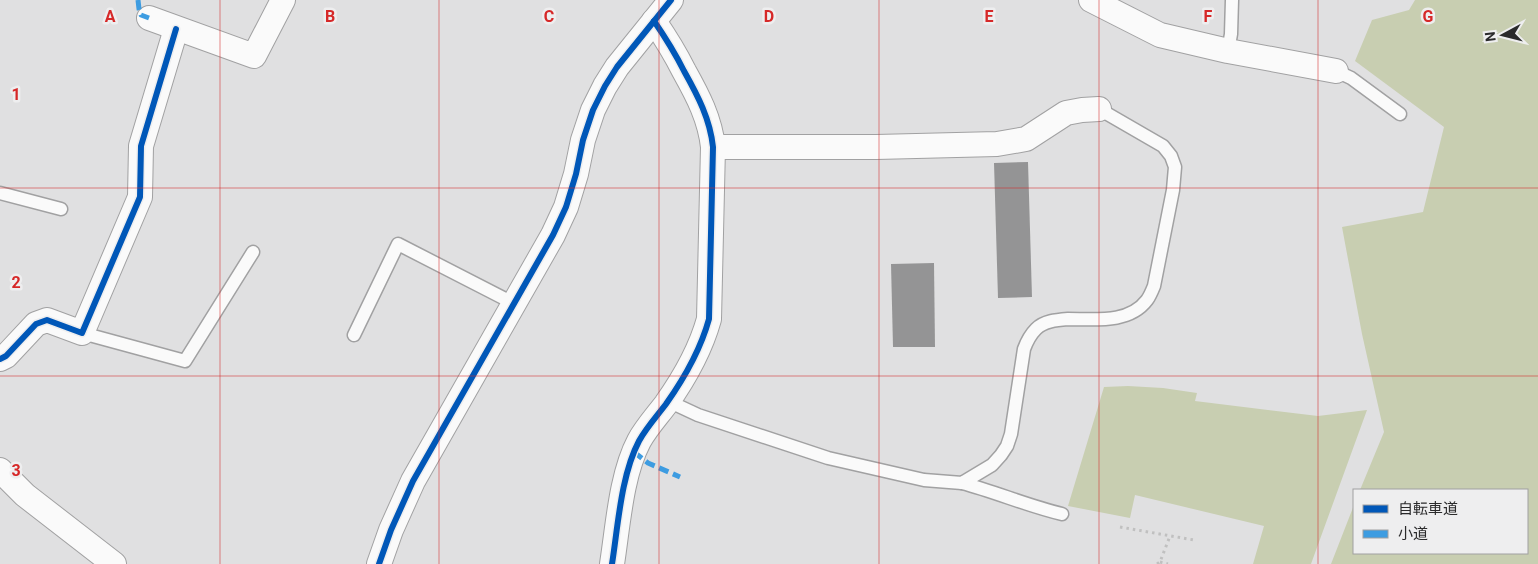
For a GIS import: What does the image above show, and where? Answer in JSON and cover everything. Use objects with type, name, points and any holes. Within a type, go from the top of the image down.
[{"type":"street","points":[[149,18],[254,56],[284,0]]},
{"type":"street","points":[[1091,0],[1160,35],[1228,51],[1336,71]]},
{"type":"street","points":[[612,564],[628,468],[640,440],[668,401],[698,351],[709,319],[713,147],[711,132],[699,98],[668,40],[659,8]]},
{"type":"street","points":[[379,564],[391,530],[413,481],[553,235],[566,207],[593,110],[605,86],[617,66],[659,8]]},
{"type":"street","points":[[0,359],[6,356],[36,324],[47,320],[82,333],[140,197],[141,146],[176,29]]},
{"type":"street","points":[[713,147],[876,147],[997,144],[1026,139],[1066,113],[1099,109]]},
{"type":"street","points":[[0,470],[24,495],[114,564]]},
{"type":"lane","points":[[1228,51],[1231,34],[1232,0]]},
{"type":"lane","points":[[1336,71],[1351,78],[1400,114]]},
{"type":"lane","points":[[962,483],[992,465],[1007,446],[1011,434],[1024,349],[1029,337],[1036,328],[1048,322],[1060,320],[1113,318],[1127,315],[1139,309],[1149,299],[1154,286],[1173,190],[1174,167],[1171,156],[1163,146],[1099,109]]},
{"type":"lane","points":[[0,193],[61,209]]},
{"type":"lane","points":[[354,335],[398,244],[514,304]]},
{"type":"lane","points":[[82,333],[185,361],[253,252]]},
{"type":"lane","points":[[668,401],[698,415],[828,458],[924,480],[962,483],[1037,508],[1062,514]]},
{"type":"path","points":[[1120,527],[1194,540]]},
{"type":"path","points":[[1168,564],[1158,563],[1170,536]]},
{"type":"green space","points":[[1415,0],[1538,0],[1538,564],[1331,564],[1353,508],[1353,554],[1528,554],[1528,489],[1360,489],[1384,432],[1362,334],[1342,227],[1423,212],[1444,127],[1355,61],[1372,20],[1409,10]]},
{"type":"green space","points":[[1104,387],[1163,388],[1197,393],[1195,401],[1318,416],[1367,410],[1311,564],[1253,564],[1264,526],[1135,495],[1130,518],[1068,506]]},
{"type":"building","points":[[1028,162],[1032,297],[998,298],[994,163]]},
{"type":"building","points":[[934,263],[935,347],[893,347],[891,264]]},
{"type":"marked path","points":[[138,0],[141,15],[149,18]]},
{"type":"marked path","points":[[634,452],[648,463],[680,477]]},
{"type":"cycle path","points":[[379,564],[391,530],[413,481],[553,235],[566,207],[576,174],[583,140],[593,110],[605,86],[617,67],[671,0]]},
{"type":"cycle path","points":[[612,564],[624,485],[633,454],[642,436],[679,385],[696,352],[709,319],[713,147],[703,108],[673,51],[654,21]]},
{"type":"cycle path","points":[[0,359],[6,356],[36,324],[47,320],[82,333],[140,197],[141,146],[176,29]]}]
